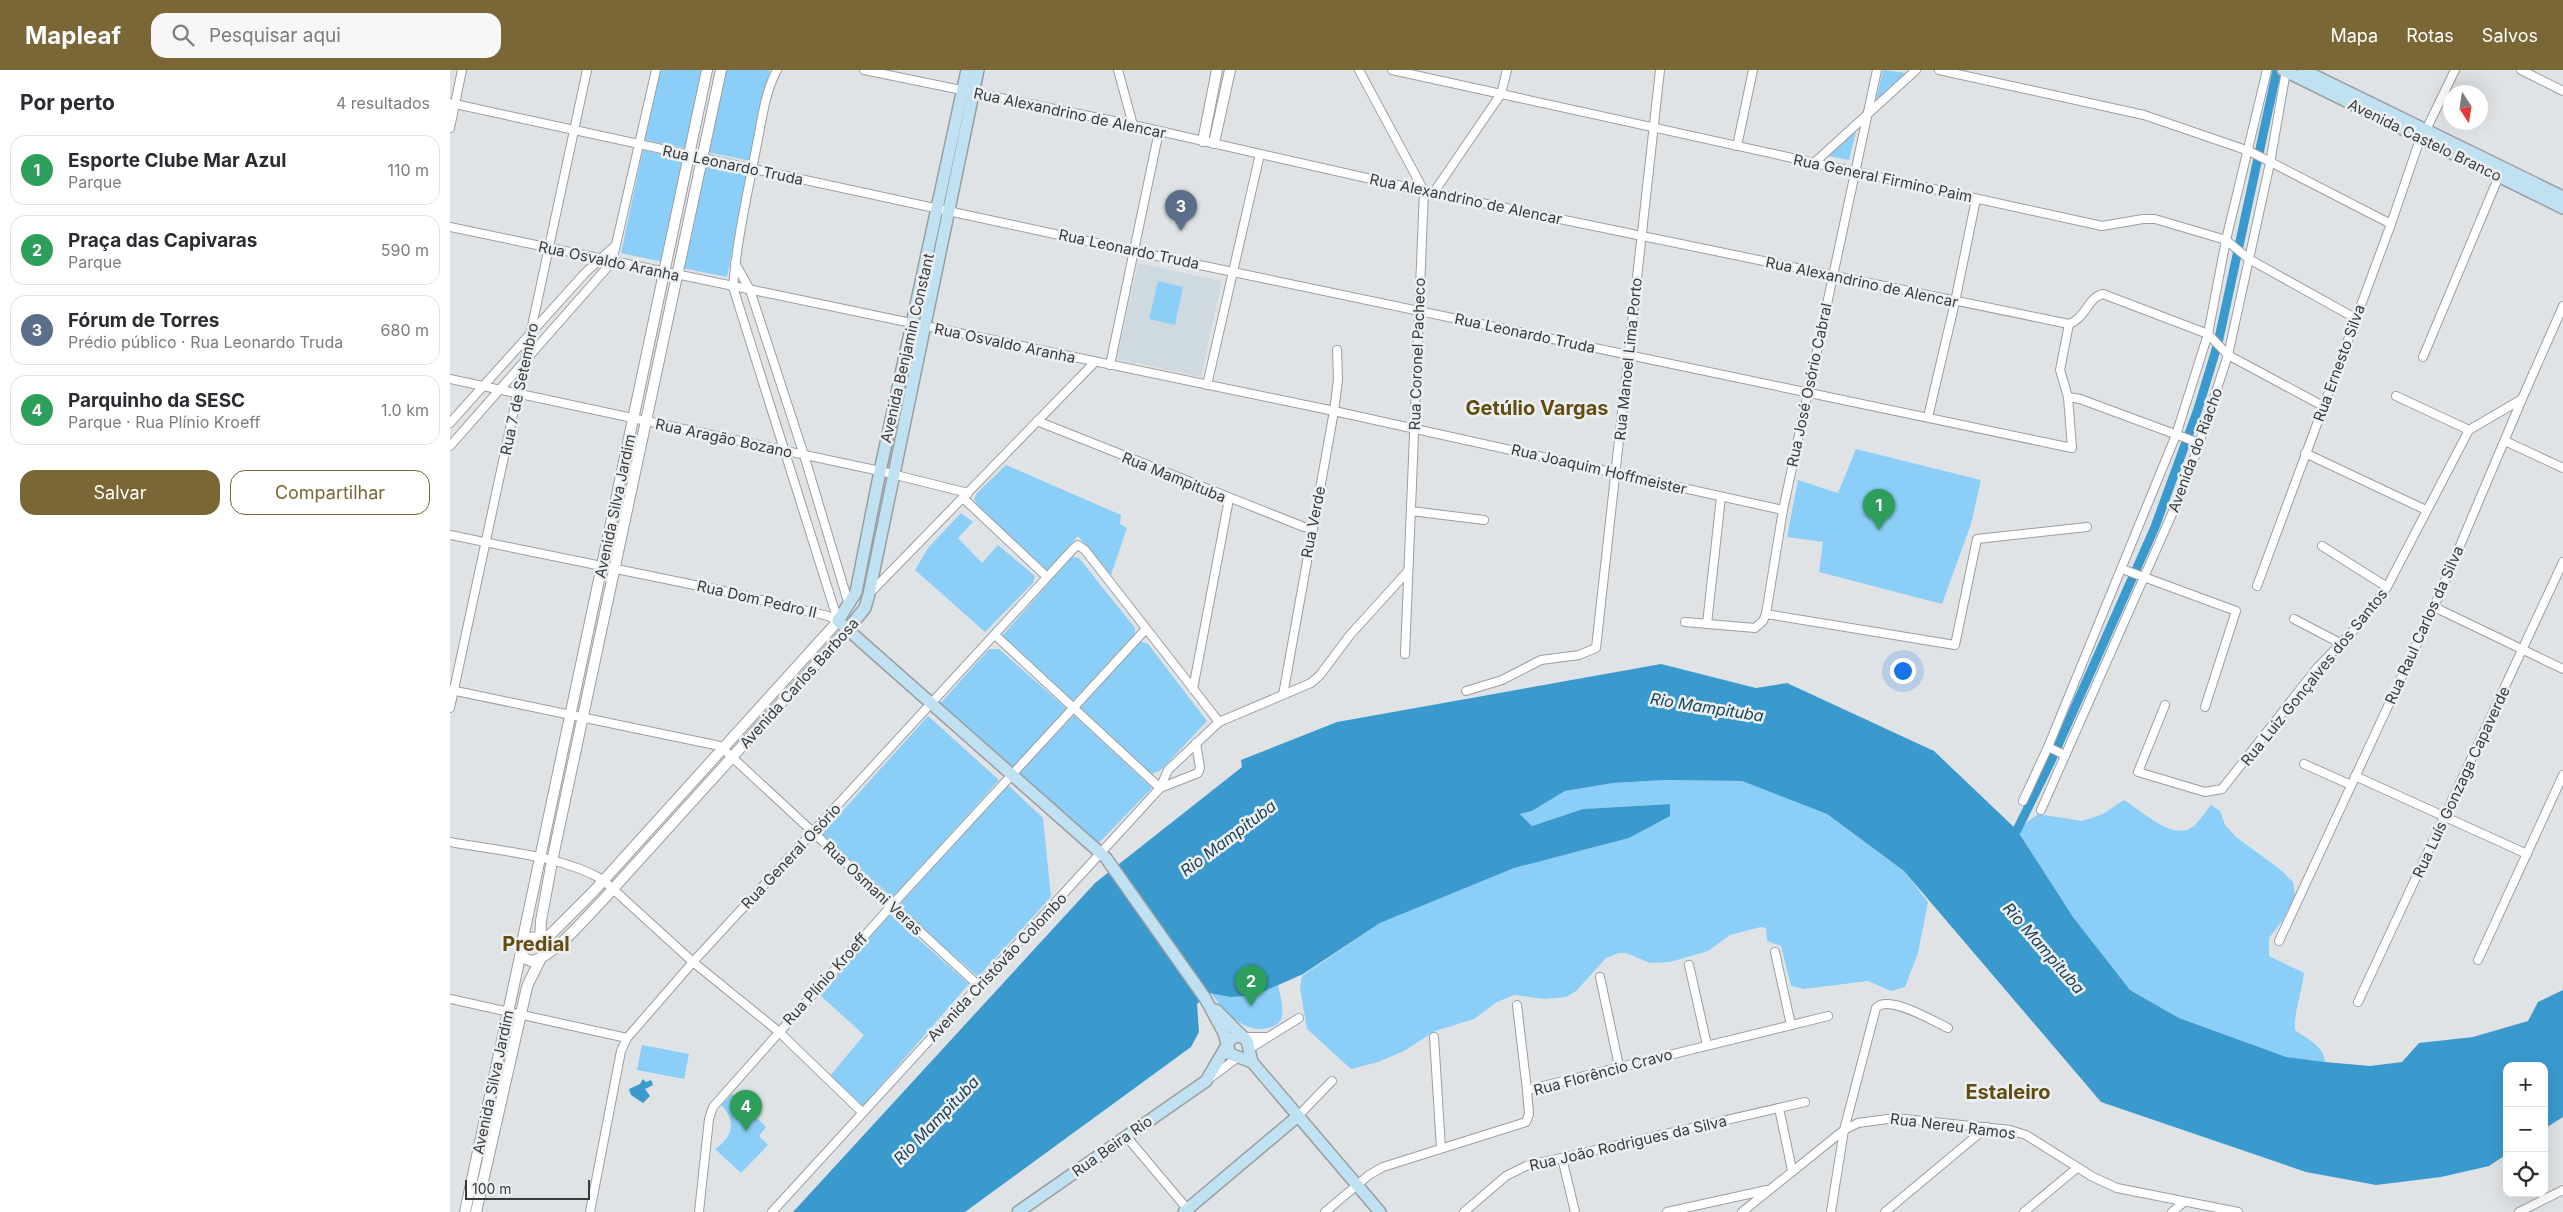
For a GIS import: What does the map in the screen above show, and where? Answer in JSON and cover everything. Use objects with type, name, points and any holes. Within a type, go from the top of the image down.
[{"type":"main road","name":"Avenida Benjamin Constant","points":[[870,594],[924,327],[951,210],[968,92],[967,70]]},
{"type":"main road","name":"Avenida Benjamin Constant","points":[[843,625],[849,605],[856,592],[880,471],[938,208],[968,92],[978,70]]},
{"type":"main road","name":"Avenida Castelo Branco","points":[[2286,70],[2563,197]]},
{"type":"main road","name":"Avenida Castelo Branco","points":[[2304,70],[2499,176],[2563,208]]},
{"type":"main road","points":[[843,625],[860,596],[873,529],[871,517]]},
{"type":"main road","name":"Avenida Carlos Barbosa","points":[[843,625],[865,608],[870,594]]},
{"type":"main road","name":"Rua Dom Pedro II","points":[[843,625],[1100,852],[1205,998]]},
{"type":"main road","points":[[1205,998],[1243,1037],[1248,1044],[1252,1062],[1380,1212]]},
{"type":"main road","points":[[1205,998],[1224,1033],[1230,1054],[1252,1062]]},
{"type":"main road","points":[[1227,1044],[1234,1037],[1243,1037]]},
{"type":"main road","name":"Rua Beira Rio","points":[[1018,1212],[1032,1208],[1126,1136],[1206,1081],[1227,1044]]},
{"type":"main road","name":"Rua Beira Rio","points":[[1237,1058],[1244,1056],[1249,1049]]},
{"type":"main road","points":[[1187,1211],[1298,1116]]},
{"type":"street","points":[[450,128],[452,104],[462,70]]},
{"type":"street","name":"Rua 7 de Setembro","points":[[450,708],[452,690],[486,542],[587,70]]},
{"type":"street","points":[[450,446],[612,262],[656,70]]},
{"type":"street","name":"Avenida Silva Jardim","points":[[465,1212],[707,70]]},
{"type":"street","name":"Avenida Silva Jardim","points":[[476,1212],[530,976],[544,949],[540,940],[541,921],[552,861],[721,70]]},
{"type":"street","points":[[777,70],[770,86],[752,169],[735,263],[734,287],[843,625]]},
{"type":"street","name":"Rua Alexandrino de Alencar","points":[[864,70],[1133,125],[1424,191],[2069,324]]},
{"type":"street","points":[[1118,70],[1133,125]]},
{"type":"street","points":[[1203,141],[1217,70]]},
{"type":"street","points":[[1214,143],[1230,70]]},
{"type":"street","points":[[1358,70],[1424,191]]},
{"type":"street","name":"Rua General Firmino Paim","points":[[1392,70],[2102,226],[2143,219],[2155,219],[2226,240],[2246,256],[2355,318]]},
{"type":"street","points":[[1434,192],[1502,94],[1507,70]]},
{"type":"street","name":"Rua Manoel Lima Porto","points":[[1466,691],[1502,680],[1541,660],[1579,655],[1596,648],[1652,127],[1660,70]]},
{"type":"street","points":[[1737,146],[1753,70]]},
{"type":"street","name":"Rua José Osório Cabral","points":[[1766,614],[1783,510],[1877,70]]},
{"type":"street","points":[[1814,163],[1916,70]]},
{"type":"street","points":[[1939,70],[2126,110],[2249,151],[2391,224]]},
{"type":"street","name":"Avenida do Riacho","points":[[2023,801],[2048,747],[2176,435],[2208,334],[2226,240],[2267,70]]},
{"type":"street","name":"Avenida do Riacho","points":[[2041,810],[2187,480],[2228,355],[2246,256],[2270,163],[2286,70]]},
{"type":"street","name":"Rua Ernesto Silva","points":[[2257,586],[2423,134],[2455,70]]},
{"type":"street","points":[[2521,70],[2563,91]]},
{"type":"street","name":"Rua Leonardo Truda","points":[[452,104],[951,210],[1132,251],[1808,391],[2072,448],[2068,397]]},
{"type":"street","points":[[1110,365],[1132,251],[1159,131]]},
{"type":"street","points":[[1208,385],[1260,154]]},
{"type":"street","points":[[2423,357],[2499,176]]},
{"type":"street","name":"Rua Coronel Pacheco","points":[[1404,654],[1424,191]]},
{"type":"street","points":[[1928,417],[1955,302],[1976,199]]},
{"type":"street","name":"Rua Osvaldo Aranha","points":[[450,228],[1414,428]]},
{"type":"street","points":[[450,423],[599,259],[616,245]]},
{"type":"street","points":[[735,263],[750,290],[804,455],[849,605]]},
{"type":"street","points":[[2199,443],[2080,399],[2068,397],[2060,370],[2069,324],[2083,316],[2097,296],[2110,296],[2208,334],[2228,355],[2323,406]]},
{"type":"street","name":"Rua Raul Carlos da Silva","points":[[2279,941],[2434,608],[2522,398],[2563,306]]},
{"type":"street","name":"Rua Verde","points":[[1283,695],[1334,411],[1338,380],[1337,350]]},
{"type":"street","name":"Avenida Carlos Barbosa","points":[[870,594],[1095,362]]},
{"type":"street","name":"Rua Aragão Bozano","points":[[450,379],[894,474],[966,495],[1047,577]]},
{"type":"street","points":[[2396,396],[2469,430],[2522,398]]},
{"type":"street","name":"Rua Mampituba","points":[[1037,421],[1229,499],[1312,528]]},
{"type":"street","name":"Rua Joaquim Hoffmeister","points":[[1414,428],[1783,510]]},
{"type":"street","name":"Rua Luiz Gonçalves dos Santos","points":[[2165,705],[2138,772],[2205,792],[2222,789],[2317,668],[2357,627],[2387,587],[2469,430]]},
{"type":"street","points":[[2505,441],[2563,468]]},
{"type":"street","points":[[2306,453],[2426,510]]},
{"type":"street","points":[[1707,624],[1721,497]]},
{"type":"street","points":[[1193,689],[1229,499]]},
{"type":"street","points":[[1410,511],[1484,520]]},
{"type":"street","points":[[1685,622],[1755,628],[1763,621],[1766,614],[1955,645],[1977,539],[2087,528]]},
{"type":"street","name":"Rua Dom Pedro II","points":[[450,535],[790,607],[828,616],[843,625]]},
{"type":"street","name":"Rua General Osório","points":[[590,1212],[621,1051],[627,1038],[693,962],[1047,577],[1078,546],[1085,550],[1145,630]]},
{"type":"street","points":[[2322,546],[2387,587]]},
{"type":"street","name":"Rua Luís Gonzaga Capaverde","points":[[2358,1002],[2563,562]]},
{"type":"street","points":[[2122,569],[2236,611],[2205,707]]},
{"type":"street","name":"Avenida Cristóvão Colombo","points":[[772,1212],[978,986],[1077,881],[1100,852],[1160,788],[1168,770],[1219,722],[1311,683],[1320,675],[1350,635],[1408,571]]},
{"type":"street","points":[[2434,608],[2563,669]]},
{"type":"street","points":[[2294,619],[2340,643]]},
{"type":"street","name":"Avenida Carlos Barbosa","points":[[540,958],[563,940],[612,888],[728,753],[843,625]]},
{"type":"street","points":[[1145,630],[1219,722]]},
{"type":"street","name":"Rua Plínio Kroeff","points":[[699,1212],[709,1119],[713,1107],[778,1031],[892,905],[1145,630]]},
{"type":"street","points":[[995,635],[1075,706],[1160,788],[1199,772],[1196,743]]},
{"type":"street","points":[[452,690],[720,746],[728,753]]},
{"type":"street","points":[[2048,747],[2065,755]]},
{"type":"street","name":"Avenida Carlos Barbosa","points":[[540,940],[554,931],[728,753]]},
{"type":"street","name":"Rua Osmani Veras","points":[[728,753],[978,986]]},
{"type":"street","points":[[2304,764],[2351,784]]},
{"type":"street","points":[[2478,960],[2563,775]]},
{"type":"street","points":[[2355,776],[2527,854]]},
{"type":"street","points":[[450,842],[552,861],[591,872],[603,880],[693,962],[778,1031],[862,1112]]},
{"type":"street","points":[[540,940],[530,937],[521,947],[531,961],[540,958]]},
{"type":"street","points":[[1775,952],[1791,1025]]},
{"type":"street","points":[[1689,965],[1707,1045]]},
{"type":"street","points":[[1600,977],[1619,1066]]},
{"type":"street","points":[[450,1000],[627,1038]]},
{"type":"street","points":[[1830,1212],[1844,1130],[1875,1013],[1880,1004],[1898,1005],[1948,1028]]},
{"type":"street","points":[[1517,1005],[1527,1090]]},
{"type":"street","name":"Rua Florêncio Cravo","points":[[1325,1212],[1357,1185],[1383,1167],[1526,1122],[1529,1114],[1527,1090],[1828,1016]]},
{"type":"street","name":"Rua Beira Rio","points":[[1249,1049],[1299,1018]]},
{"type":"street","points":[[1243,1037],[1268,1037]]},
{"type":"street","points":[[1434,1037],[1441,1148]]},
{"type":"street","name":"Rua Beira Rio","points":[[1206,1081],[1237,1058]]},
{"type":"street","points":[[1298,1116],[1332,1081]]},
{"type":"street","name":"Rua João Rodrigues da Silva","points":[[1464,1212],[1512,1173],[1526,1166],[1805,1102]]},
{"type":"street","points":[[1779,1108],[1792,1170]]},
{"type":"street","name":"Rua Nereu Ramos","points":[[1742,1212],[1844,1130],[1858,1123],[1884,1118],[2010,1130],[2026,1135],[2078,1168],[2117,1188],[2238,1212]]},
{"type":"street","points":[[1885,1212],[1986,1127]]},
{"type":"street","points":[[1126,1136],[1187,1211]]},
{"type":"street","points":[[1562,1158],[1575,1212]]},
{"type":"street","points":[[2024,1212],[2078,1168]]},
{"type":"street","points":[[1666,1212],[1770,1189]]},
{"type":"street","points":[[2519,1212],[2563,1190]]},
{"type":"street","points":[[2172,1212],[2184,1202]]},
{"type":"shaded area","points":[[659,70],[705,70],[689,149],[645,140]]},
{"type":"shaded area","points":[[724,70],[770,70],[751,161],[707,152]]},
{"type":"shaded area","points":[[1883,70],[1907,73],[1876,100]]},
{"type":"shaded area","points":[[1856,131],[1849,160],[1828,156]]},
{"type":"shaded area","points":[[643,150],[685,159],[663,262],[621,253]]},
{"type":"shaded area","points":[[704,164],[748,173],[727,277],[682,268]]},
{"type":"shaded area","points":[[1138,263],[1222,281],[1201,377],[1117,359]]},
{"type":"shaded area","points":[[1158,281],[1183,287],[1175,325],[1149,319]]},
{"type":"shaded area","points":[[1856,449],[1981,480],[1971,524],[1942,604],[1819,572],[1823,542],[1787,537],[1798,480],[1838,493]]},
{"type":"shaded area","points":[[1006,465],[1121,515],[1120,524],[1127,528],[1111,575],[1078,536],[1048,570],[1041,571],[978,506],[974,499],[977,493]]},
{"type":"shaded area","points":[[961,513],[973,522],[958,538],[982,563],[998,545],[1035,576],[1033,583],[985,632],[915,570],[928,548]]},
{"type":"shaded area","points":[[1072,557],[1079,558],[1135,628],[1135,634],[1073,701],[1002,636]]},
{"type":"shaded area","points":[[1140,641],[1148,644],[1207,721],[1161,770],[1152,774],[1080,708]]},
{"type":"shaded area","points":[[989,649],[999,649],[1067,709],[1012,770],[939,705]]},
{"type":"shaded area","points":[[1074,715],[1152,788],[1095,847],[1018,774]]},
{"type":"shaded area","points":[[928,716],[999,780],[893,898],[822,834]]},
{"type":"shaded area","points":[[1665,780],[1742,781],[1827,814],[1904,871],[1928,902],[1918,953],[1905,987],[1891,991],[1868,981],[1804,989],[1791,986],[1781,946],[1767,941],[1766,928],[1761,927],[1730,935],[1708,951],[1670,962],[1650,963],[1626,953],[1619,953],[1606,958],[1576,991],[1566,997],[1545,999],[1514,995],[1497,1002],[1474,1019],[1435,1031],[1404,1051],[1378,1062],[1351,1069],[1307,1029],[1300,988],[1302,976],[1380,923],[1513,868],[1629,838],[1669,804],[1583,809],[1532,826],[1520,814],[1532,811],[1565,791],[1613,783]]},
{"type":"shaded area","points":[[1008,785],[1043,818],[1051,897],[978,977],[898,906]]},
{"type":"shaded area","points":[[2124,800],[2160,824],[2179,831],[2188,829],[2196,824],[2211,805],[2220,811],[2225,825],[2236,837],[2281,870],[2293,882],[2295,895],[2283,920],[2269,938],[2269,956],[2304,973],[2295,1030],[2318,1047],[2324,1056],[2325,1062],[2286,1058],[2179,1018],[2130,990],[2073,917],[2017,830],[2038,814],[2082,821],[2103,814]]},
{"type":"shaded area","points":[[890,914],[969,984],[863,1106],[830,1076],[864,1035],[820,995]]},
{"type":"shaded area","points":[[1278,985],[1282,1005],[1280,1022],[1272,1027],[1262,1029],[1253,1028],[1237,1020],[1223,1008],[1211,993],[1237,996],[1261,992]]},
{"type":"shaded area","points":[[642,1045],[689,1054],[684,1079],[637,1070]]},
{"type":"shaded area","points":[[732,1094],[766,1127],[759,1136],[768,1145],[741,1173],[715,1149],[726,1139],[731,1128],[729,1117],[721,1105]]},
{"type":"water","name":"Rio Mampituba","points":[[1661,664],[1756,688],[1787,683],[1934,751],[2017,830],[2073,917],[2130,990],[2179,1018],[2286,1057],[2370,1066],[2402,1062],[2419,1043],[2473,1037],[2528,1021],[2538,1002],[2563,990],[2563,1117],[2548,1126],[2548,1062],[2503,1062],[2503,1157],[2489,1166],[2441,1177],[2376,1185],[2306,1172],[2101,1102],[1904,871],[1827,814],[1742,781],[1665,780],[1613,783],[1565,791],[1532,811],[1520,814],[1532,826],[1583,809],[1670,804],[1670,816],[1629,838],[1514,868],[1380,923],[1303,974],[1256,995],[1231,997],[1209,993],[1197,1004],[1199,1032],[1191,1047],[965,1212],[793,1212],[1095,883],[1242,767],[1241,760],[1337,722]]},
{"type":"water","points":[[643,1079],[646,1082],[651,1080],[653,1085],[645,1089],[650,1096],[643,1103],[631,1095],[629,1089],[640,1084]]},
{"type":"waterway","points":[[2017,830],[2051,761],[2155,527],[2198,409],[2218,343],[2277,70]]},
{"type":"place","name":"Fórum de Torres","points":[[1181,231]]},
{"type":"place","name":"Esporte Clube Mar Azul","points":[[1879,530]]},
{"type":"place","name":"Praça das Capivaras","points":[[1251,1006]]},
{"type":"place","name":"Parquinho da SESC","points":[[746,1131]]},
{"type":"district","name":"Getúlio Vargas","points":[[1537,408]]},
{"type":"district","name":"Predial","points":[[536,944]]},
{"type":"district","name":"Estaleiro","points":[[2008,1092]]}]
